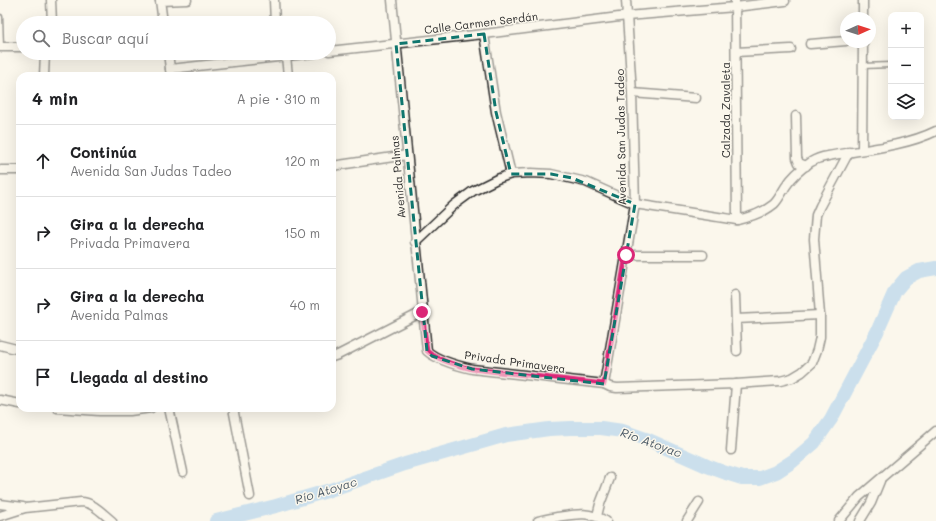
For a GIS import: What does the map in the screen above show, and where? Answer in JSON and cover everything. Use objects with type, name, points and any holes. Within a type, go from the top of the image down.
[{"type":"street","points":[[51,0],[52,16]]},
{"type":"street","points":[[162,16],[160,1],[187,0]]},
{"type":"street","points":[[274,0],[275,16]]},
{"type":"street","name":"Avenida Palmas","points":[[392,0],[427,351]]},
{"type":"street","name":"Avenida San Judas Tadeo","points":[[607,386],[634,204],[632,93],[626,0]]},
{"type":"street","name":"Calle Carmen Serdán","points":[[336,50],[627,16],[785,0]]},
{"type":"street","points":[[863,0],[863,12]]},
{"type":"street","name":"Calzada Zavaleta","points":[[735,4],[738,220]]},
{"type":"street","points":[[484,34],[496,112],[511,174]]},
{"type":"street","points":[[810,44],[840,42]]},
{"type":"street","points":[[0,47],[16,47]]},
{"type":"street","points":[[862,150],[863,48]]},
{"type":"street","points":[[736,52],[791,49]]},
{"type":"street","points":[[44,72],[45,60]]},
{"type":"street","points":[[169,60],[170,72]]},
{"type":"street","points":[[177,72],[259,60]]},
{"type":"street","points":[[286,60],[288,72]]},
{"type":"street","points":[[632,93],[696,98]]},
{"type":"street","points":[[796,116],[797,158],[799,163],[806,166]]},
{"type":"street","points":[[415,242],[454,205],[473,191],[496,179],[511,174],[551,174],[572,178],[586,182],[634,204],[738,220],[749,218],[758,214],[775,203],[791,180],[806,166],[818,158],[898,144],[936,131]]},
{"type":"street","name":"Privada Primavera","points":[[427,351],[432,356],[472,369],[617,388],[736,384],[780,381],[792,378],[812,363],[817,350],[820,337],[820,315],[814,239],[816,215],[849,152]]},
{"type":"street","points":[[336,165],[407,155]]},
{"type":"street","points":[[0,170],[16,170]]},
{"type":"street","points":[[626,255],[703,255]]},
{"type":"street","points":[[735,295],[737,351]]},
{"type":"street","points":[[336,356],[422,312]]},
{"type":"street","points":[[736,319],[820,315]]},
{"type":"street","points":[[0,345],[16,349]]},
{"type":"street","points":[[731,450],[736,384]]},
{"type":"street","points":[[0,400],[16,403]]},
{"type":"street","points":[[169,412],[183,472]]},
{"type":"street","points":[[233,412],[250,496]]},
{"type":"street","points":[[839,521],[859,498],[936,431]]},
{"type":"street","points":[[597,516],[610,478]]},
{"type":"street","points":[[860,521],[871,503],[881,478]]},
{"type":"street","points":[[0,516],[25,508],[86,502],[112,521]]},
{"type":"street","points":[[687,521],[699,502]]},
{"type":"street","points":[[0,504],[25,508]]},
{"type":"street","points":[[538,521],[578,514],[597,516],[606,521]]},
{"type":"lane","points":[[0,17],[0,47]]},
{"type":"lane","points":[[862,66],[888,65]]},
{"type":"highlighted area","points":[[484,34],[496,112],[511,174],[551,174],[572,178],[635,204],[604,384],[472,369],[432,356],[427,351],[396,44]]},
{"type":"waterway","name":"Río Atoyac","points":[[216,521],[327,491],[405,464],[506,435],[549,429],[601,428],[623,431],[646,439],[726,473],[742,478],[760,478],[776,472],[793,461],[814,443],[831,419],[877,332],[895,291],[906,278],[919,271],[936,268]]},
{"type":"route","points":[[422,312],[427,351],[432,356],[472,369],[604,384],[626,255]]}]
